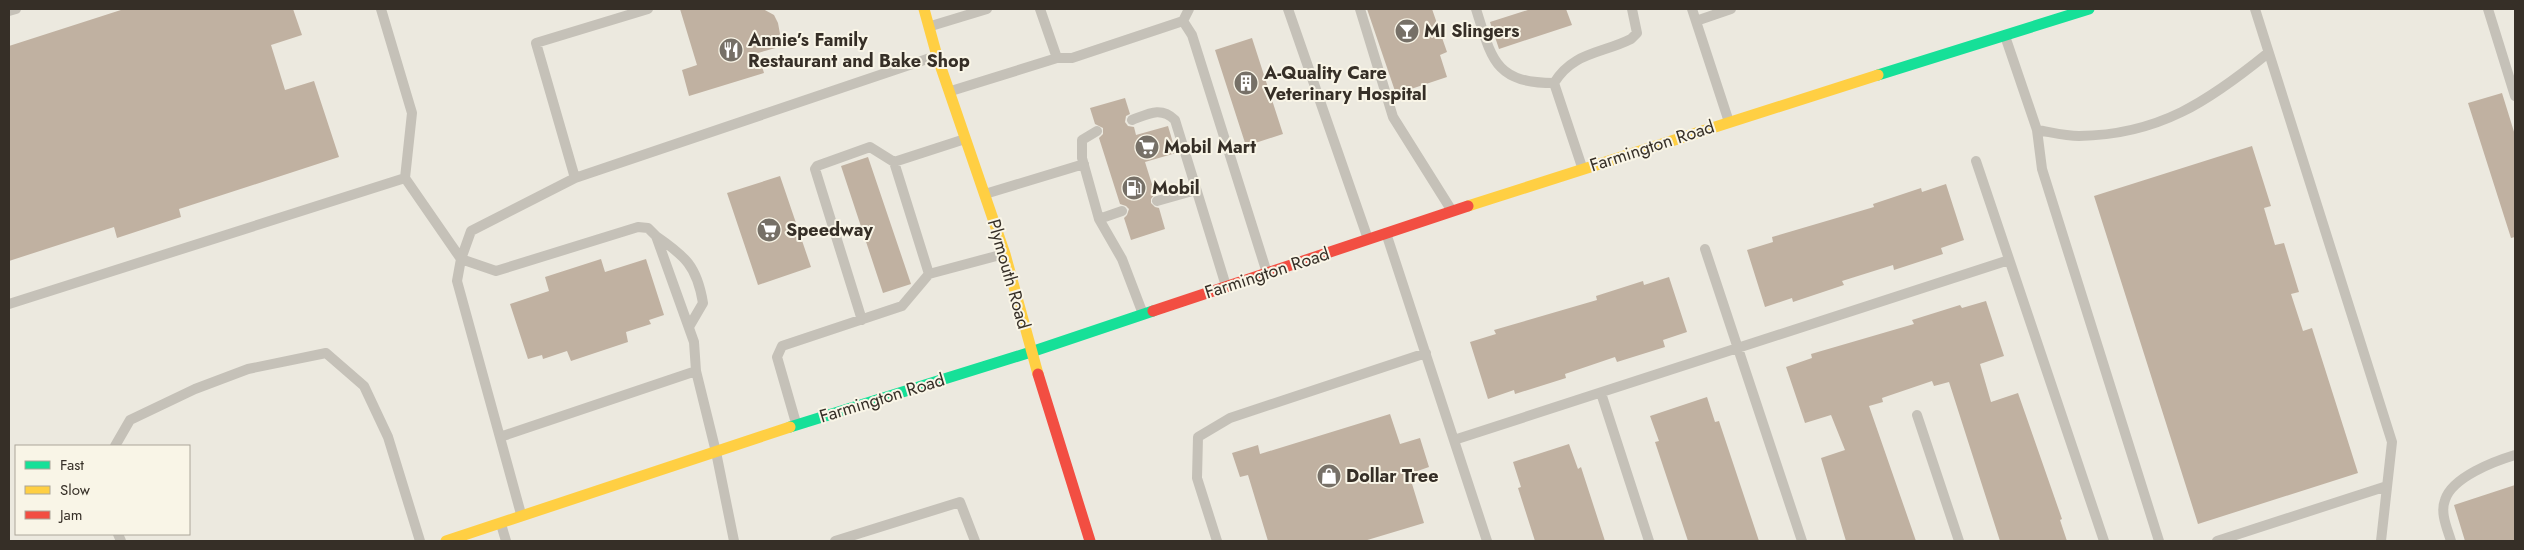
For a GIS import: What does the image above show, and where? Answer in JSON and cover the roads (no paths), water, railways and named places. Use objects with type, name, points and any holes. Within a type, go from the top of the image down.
[{"type":"main road","name":"Plymouth Road","points":[[924,9],[937,56],[1005,254],[1031,352],[1090,541]]},
{"type":"main road","name":"Farmington Road","points":[[446,541],[797,425],[1031,352],[1582,168],[2089,9]]},
{"type":"lane","points":[[9,11],[16,9]]},
{"type":"lane","points":[[381,9],[412,113],[405,178],[461,259],[496,270],[638,227],[648,228],[690,263],[700,282],[703,303],[689,327]]},
{"type":"lane","points":[[575,178],[536,43],[648,9]]},
{"type":"lane","points":[[929,26],[987,9]]},
{"type":"lane","points":[[1040,9],[1057,58]]},
{"type":"lane","points":[[950,91],[1057,58],[1072,58],[1182,21],[1189,9]]},
{"type":"lane","points":[[1288,9],[1368,240]]},
{"type":"lane","points":[[1360,9],[1393,117],[1452,212]]},
{"type":"lane","points":[[1476,9],[1486,43],[1500,68],[1509,75],[1530,83],[1554,83]]},
{"type":"lane","points":[[1554,83],[1562,71],[1578,58],[1631,39],[1636,34],[1632,9]]},
{"type":"lane","points":[[1692,9],[1729,122]]},
{"type":"lane","points":[[1696,21],[1731,9]]},
{"type":"lane","points":[[2255,9],[2392,442],[2381,541]]},
{"type":"lane","points":[[2488,9],[2515,96]]},
{"type":"lane","points":[[1182,21],[1192,35],[1268,273]]},
{"type":"lane","points":[[2005,35],[2037,130],[2042,169],[2159,541]]},
{"type":"lane","points":[[2037,130],[2077,136],[2114,134],[2162,122],[2203,103],[2268,53]]},
{"type":"lane","points":[[522,516],[457,281],[461,259],[471,231],[575,178],[937,56]]},
{"type":"lane","points":[[1554,83],[1582,168]]},
{"type":"lane","points":[[1132,120],[1156,111],[1167,113],[1175,120],[1226,287]]},
{"type":"lane","points":[[1097,130],[1082,140],[1084,164],[1100,219],[1122,259],[1143,314]]},
{"type":"lane","points":[[894,162],[966,139]]},
{"type":"lane","points":[[862,320],[815,169],[817,166],[870,147],[894,162],[929,274]]},
{"type":"lane","points":[[1976,161],[2104,541]]},
{"type":"lane","points":[[985,194],[1084,164]]},
{"type":"lane","points":[[9,304],[405,178]]},
{"type":"lane","points":[[1157,202],[1196,190]]},
{"type":"lane","points":[[1100,219],[1122,212]]},
{"type":"lane","points":[[1386,234],[1454,440],[1484,540]]},
{"type":"lane","points":[[656,236],[694,342],[696,371],[716,452],[734,541]]},
{"type":"lane","points":[[1705,249],[1802,541]]},
{"type":"lane","points":[[797,425],[777,357],[782,346],[902,306],[929,274],[1005,254]]},
{"type":"lane","points":[[1454,440],[1737,350],[2009,260]]},
{"type":"lane","points":[[116,445],[130,420],[195,389],[248,369],[326,353],[364,386],[388,437],[420,541]]},
{"type":"lane","points":[[1217,541],[1197,478],[1198,437],[1230,418],[1426,353]]},
{"type":"lane","points":[[500,437],[696,371]]},
{"type":"lane","points":[[1601,393],[1649,541]]},
{"type":"lane","points":[[1917,415],[1959,541]]},
{"type":"lane","points":[[2451,541],[2443,514],[2445,499],[2452,488],[2487,464],[2515,455]]},
{"type":"lane","points":[[2217,541],[2387,486]]},
{"type":"lane","points":[[835,541],[960,502],[974,541]]},
{"type":"lane","points":[[500,523],[506,541]]},
{"type":"place","name":"MI Slingers","points":[[1407,31]]},
{"type":"place","name":"Annie’s Family Restaurant and Bake Shop","points":[[731,50]]},
{"type":"place","name":"A-Quality Care Veterinary Hospital","points":[[1246,83]]},
{"type":"place","name":"Mobil Mart","points":[[1147,147]]},
{"type":"place","name":"Mobil","points":[[1134,188]]},
{"type":"place","name":"Speedway","points":[[769,230]]},
{"type":"place","name":"Dollar Tree","points":[[1329,476]]}]
